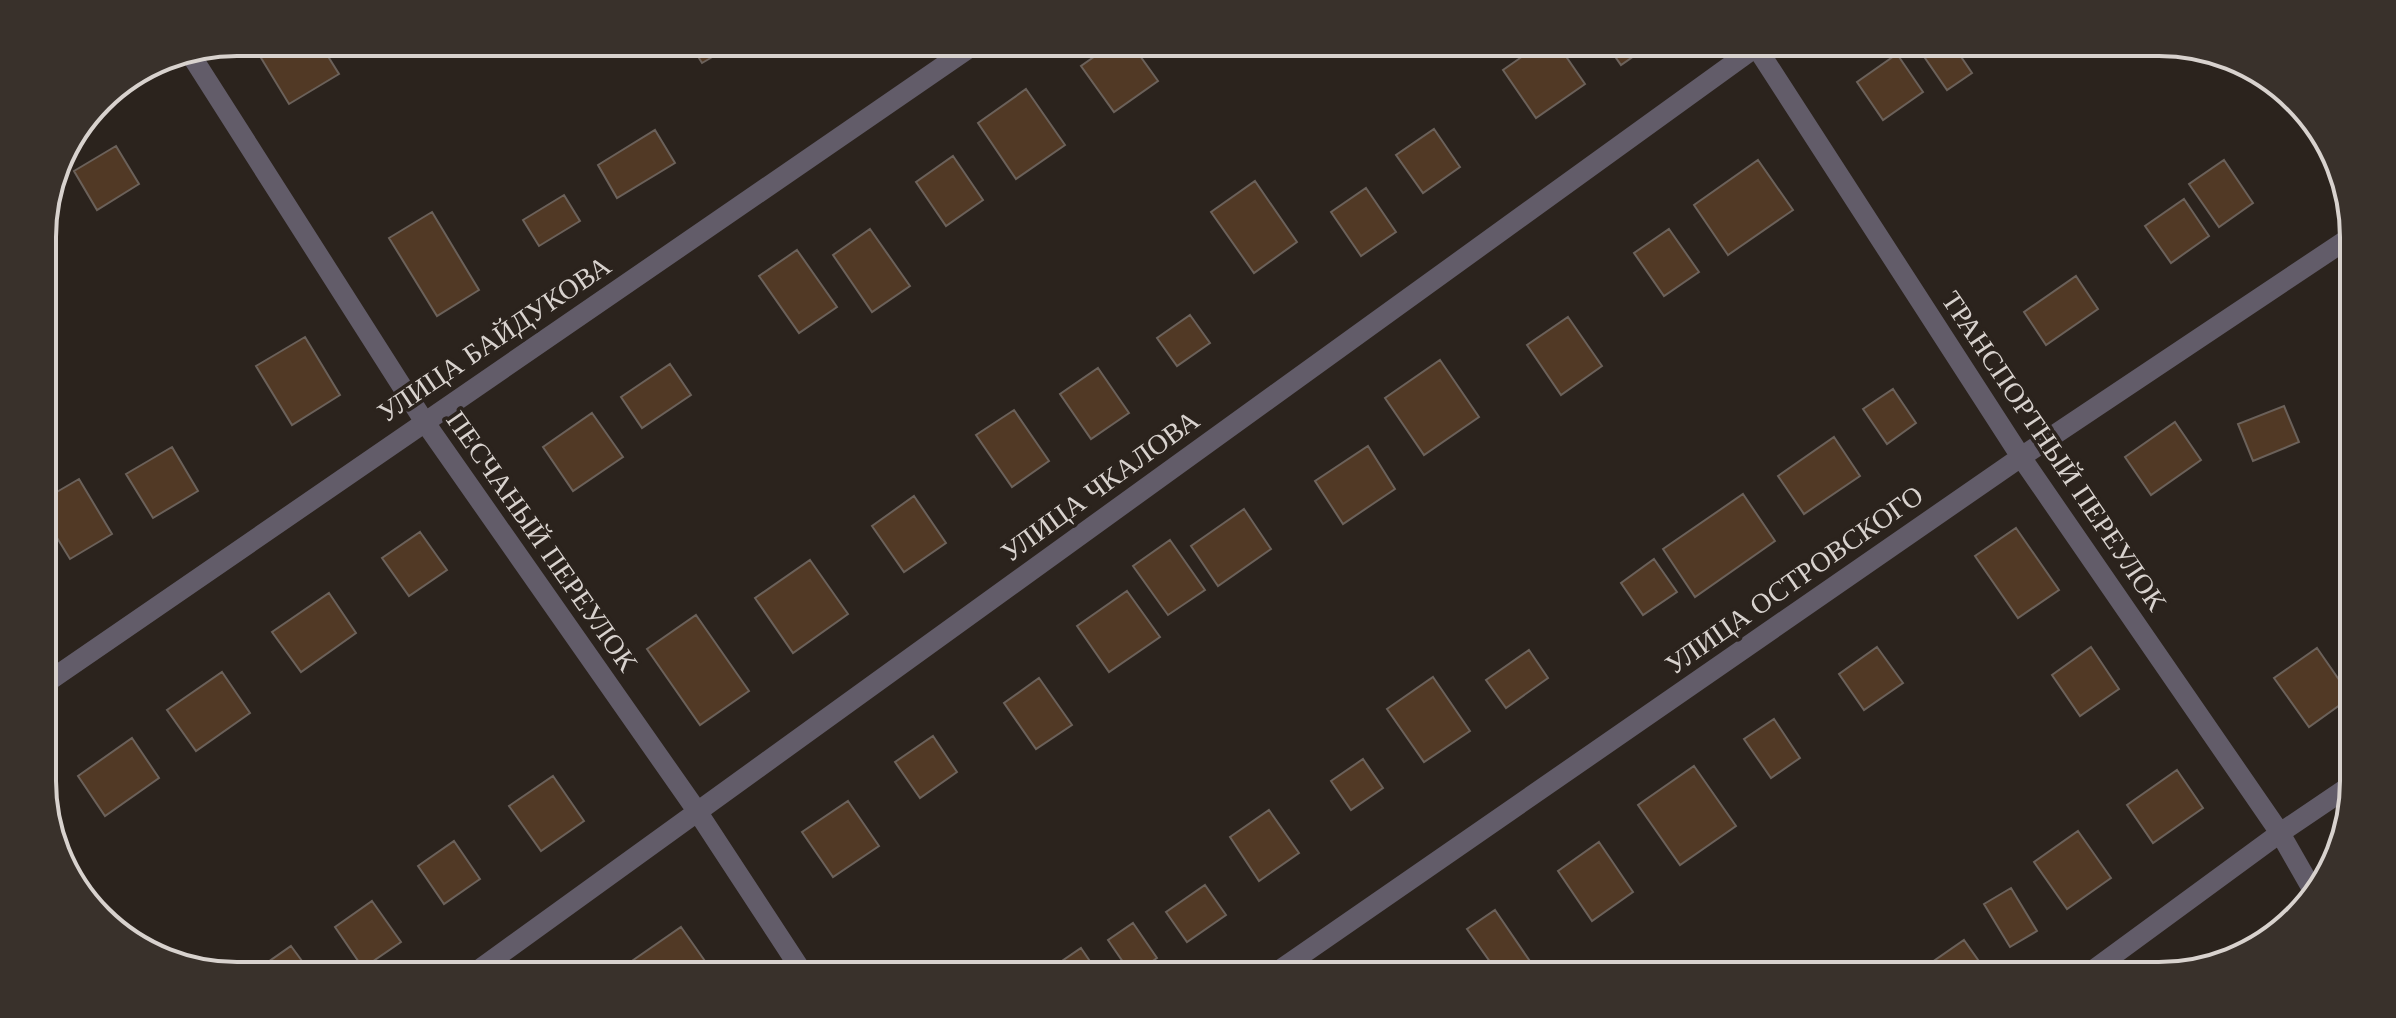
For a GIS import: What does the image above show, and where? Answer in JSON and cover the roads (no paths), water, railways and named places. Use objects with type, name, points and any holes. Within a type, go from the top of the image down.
[{"type":"street","name":"УЛИЦА БАЙДУКОВА","points":[[56,676],[958,56]]},
{"type":"street","name":"УЛИЦА ЧКАЛОВА","points":[[489,962],[1740,56]]},
{"type":"street","name":"ТРАНСПОРТНЫЙ ПЕРЕУЛОК","points":[[1765,56],[2021,457],[2280,833],[2308,883]]},
{"type":"street","name":"ПЕСЧАНЫЙ ПЕРЕУЛОК","points":[[195,61],[424,421],[697,811],[796,962]]},
{"type":"street","name":"УЛИЦА ОСТРОВСКОГО","points":[[1291,962],[2021,457],[2340,244]]},
{"type":"street","points":[[2104,962],[2339,793]]}]
